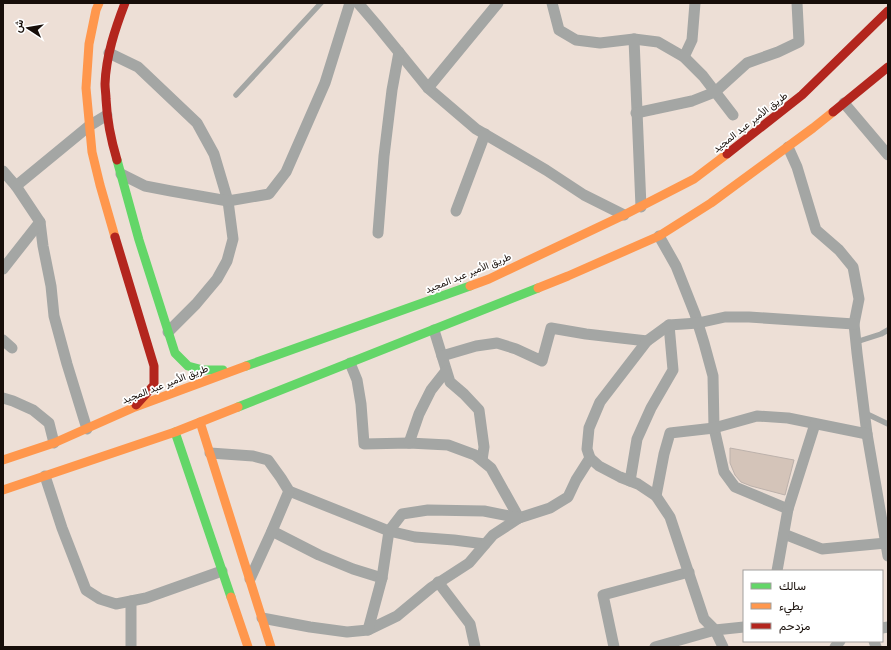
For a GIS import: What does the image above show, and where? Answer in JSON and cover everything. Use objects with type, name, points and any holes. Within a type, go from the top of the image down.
[{"type":"main road","points":[[99,3],[96,10],[89,44],[86,88],[92,152],[100,185],[154,366],[154,385],[135,407]]},
{"type":"main road","points":[[125,3],[117,23],[109,53],[106,84],[107,115],[111,140],[139,240],[175,353],[188,366],[203,370],[235,370]]},
{"type":"main road","name":"طريق الأمير عبد المجيد","points":[[3,460],[54,443],[135,407],[489,279],[624,215],[694,179],[802,96],[888,11]]},
{"type":"main road","points":[[3,490],[175,432],[568,276],[659,236],[711,203],[788,147],[888,67]]},
{"type":"main road","points":[[200,422],[271,647]]},
{"type":"main road","points":[[175,432],[248,647]]},
{"type":"street","points":[[121,174],[145,186],[228,201],[269,194],[286,172],[325,83],[350,3]]},
{"type":"street","points":[[358,3],[428,88],[476,128],[546,170],[584,195],[624,215]]},
{"type":"street","points":[[428,88],[498,3]]},
{"type":"street","points":[[552,3],[559,30],[576,40],[600,42],[634,39],[658,42],[684,57],[703,76],[733,115]]},
{"type":"street","points":[[684,57],[692,40],[695,3]]},
{"type":"street","points":[[636,113],[692,101],[715,92],[747,63],[778,52],[798,42],[797,3]]},
{"type":"street","points":[[634,39],[641,206]]},
{"type":"street","points":[[378,233],[384,156],[392,90],[399,52]]},
{"type":"street","points":[[109,53],[138,67],[197,122],[214,154],[228,201],[233,238],[228,261],[217,279],[196,304],[168,332]]},
{"type":"street","points":[[844,103],[888,155]]},
{"type":"street","points":[[16,186],[89,126],[107,115]]},
{"type":"street","points":[[456,211],[485,134]]},
{"type":"street","points":[[788,147],[797,167],[816,230],[839,250],[853,267],[859,299],[854,324],[855,342],[867,434],[888,556]]},
{"type":"street","points":[[3,171],[16,186],[40,222],[51,286],[54,316],[87,429]]},
{"type":"street","points":[[3,269],[40,222]]},
{"type":"street","points":[[659,236],[676,266],[698,323],[712,376],[714,428],[724,472],[735,487],[788,510]]},
{"type":"street","points":[[724,647],[715,630],[704,619],[670,517],[656,496],[638,484],[599,466],[590,458],[587,449],[589,428],[600,402],[647,341],[669,325],[698,323],[725,317],[749,316],[854,324]]},
{"type":"street","points":[[630,481],[636,439],[651,408],[673,370],[669,325]]},
{"type":"street","points":[[442,356],[476,346],[497,343],[516,349],[542,361],[551,328],[586,334],[647,341]]},
{"type":"street","points":[[434,330],[450,382],[479,410],[484,447],[482,460]]},
{"type":"street","points":[[3,340],[12,348]]},
{"type":"street","points":[[350,363],[356,380],[364,444],[409,443],[448,445],[475,455],[491,468],[519,518]]},
{"type":"street","points":[[409,443],[419,414],[431,390],[446,371]]},
{"type":"street","points":[[3,398],[14,401],[33,410],[49,423],[54,443]]},
{"type":"street","points":[[656,496],[664,454],[670,433],[714,428],[757,416],[788,418],[867,434]]},
{"type":"street","points":[[777,570],[788,510],[815,424]]},
{"type":"street","points":[[210,453],[253,456],[268,460],[289,491],[389,531],[415,537],[485,544]]},
{"type":"street","points":[[262,618],[347,632],[368,630],[397,616],[438,582],[469,563],[493,535],[519,518],[550,508],[568,497],[576,480],[590,458]]},
{"type":"street","points":[[45,476],[62,528],[86,590],[100,599],[116,604],[146,598],[222,571]]},
{"type":"street","points":[[250,579],[289,491]]},
{"type":"street","points":[[368,630],[382,578],[389,531],[402,514],[428,510],[484,511],[519,518]]},
{"type":"street","points":[[272,531],[319,555],[353,569],[382,578]]},
{"type":"street","points":[[784,534],[822,549],[886,543]]},
{"type":"street","points":[[614,647],[603,595],[689,572]]},
{"type":"street","points":[[438,582],[470,624],[475,647]]},
{"type":"street","points":[[131,601],[131,647]]},
{"type":"street","points":[[655,647],[715,630],[743,627]]},
{"type":"lane","points":[[236,95],[321,3]]},
{"type":"lane","points":[[855,342],[881,334],[888,330]]},
{"type":"lane","points":[[864,413],[888,424]]},
{"type":"building","points":[[730,448],[794,460],[785,495],[741,482],[735,475],[730,463]]},
{"type":"traffic: fast","points":[[117,160],[139,240],[175,353],[188,366],[203,370],[223,370]]},
{"type":"traffic: fast","points":[[246,366],[470,286]]},
{"type":"traffic: fast","points":[[238,407],[538,288]]},
{"type":"traffic: fast","points":[[175,432],[231,597]]},
{"type":"traffic: slow","points":[[99,3],[96,10],[89,44],[86,88],[92,152],[115,237]]},
{"type":"traffic: slow","points":[[538,288],[659,236],[711,203],[833,112]]},
{"type":"traffic: slow","points":[[470,286],[489,279],[624,215],[694,179],[727,154]]},
{"type":"traffic: slow","points":[[3,460],[54,443],[135,407],[246,366]]},
{"type":"traffic: slow","points":[[3,490],[175,432],[238,407]]},
{"type":"traffic: slow","points":[[200,422],[271,647]]},
{"type":"traffic: slow","points":[[231,597],[248,647]]},
{"type":"traffic: jam","points":[[117,160],[108,122],[105,84],[107,63],[125,3]]},
{"type":"traffic: jam","points":[[727,154],[802,95],[888,11]]},
{"type":"traffic: jam","points":[[833,112],[888,67]]},
{"type":"traffic: jam","points":[[115,237],[154,366],[154,385],[136,405]]}]
